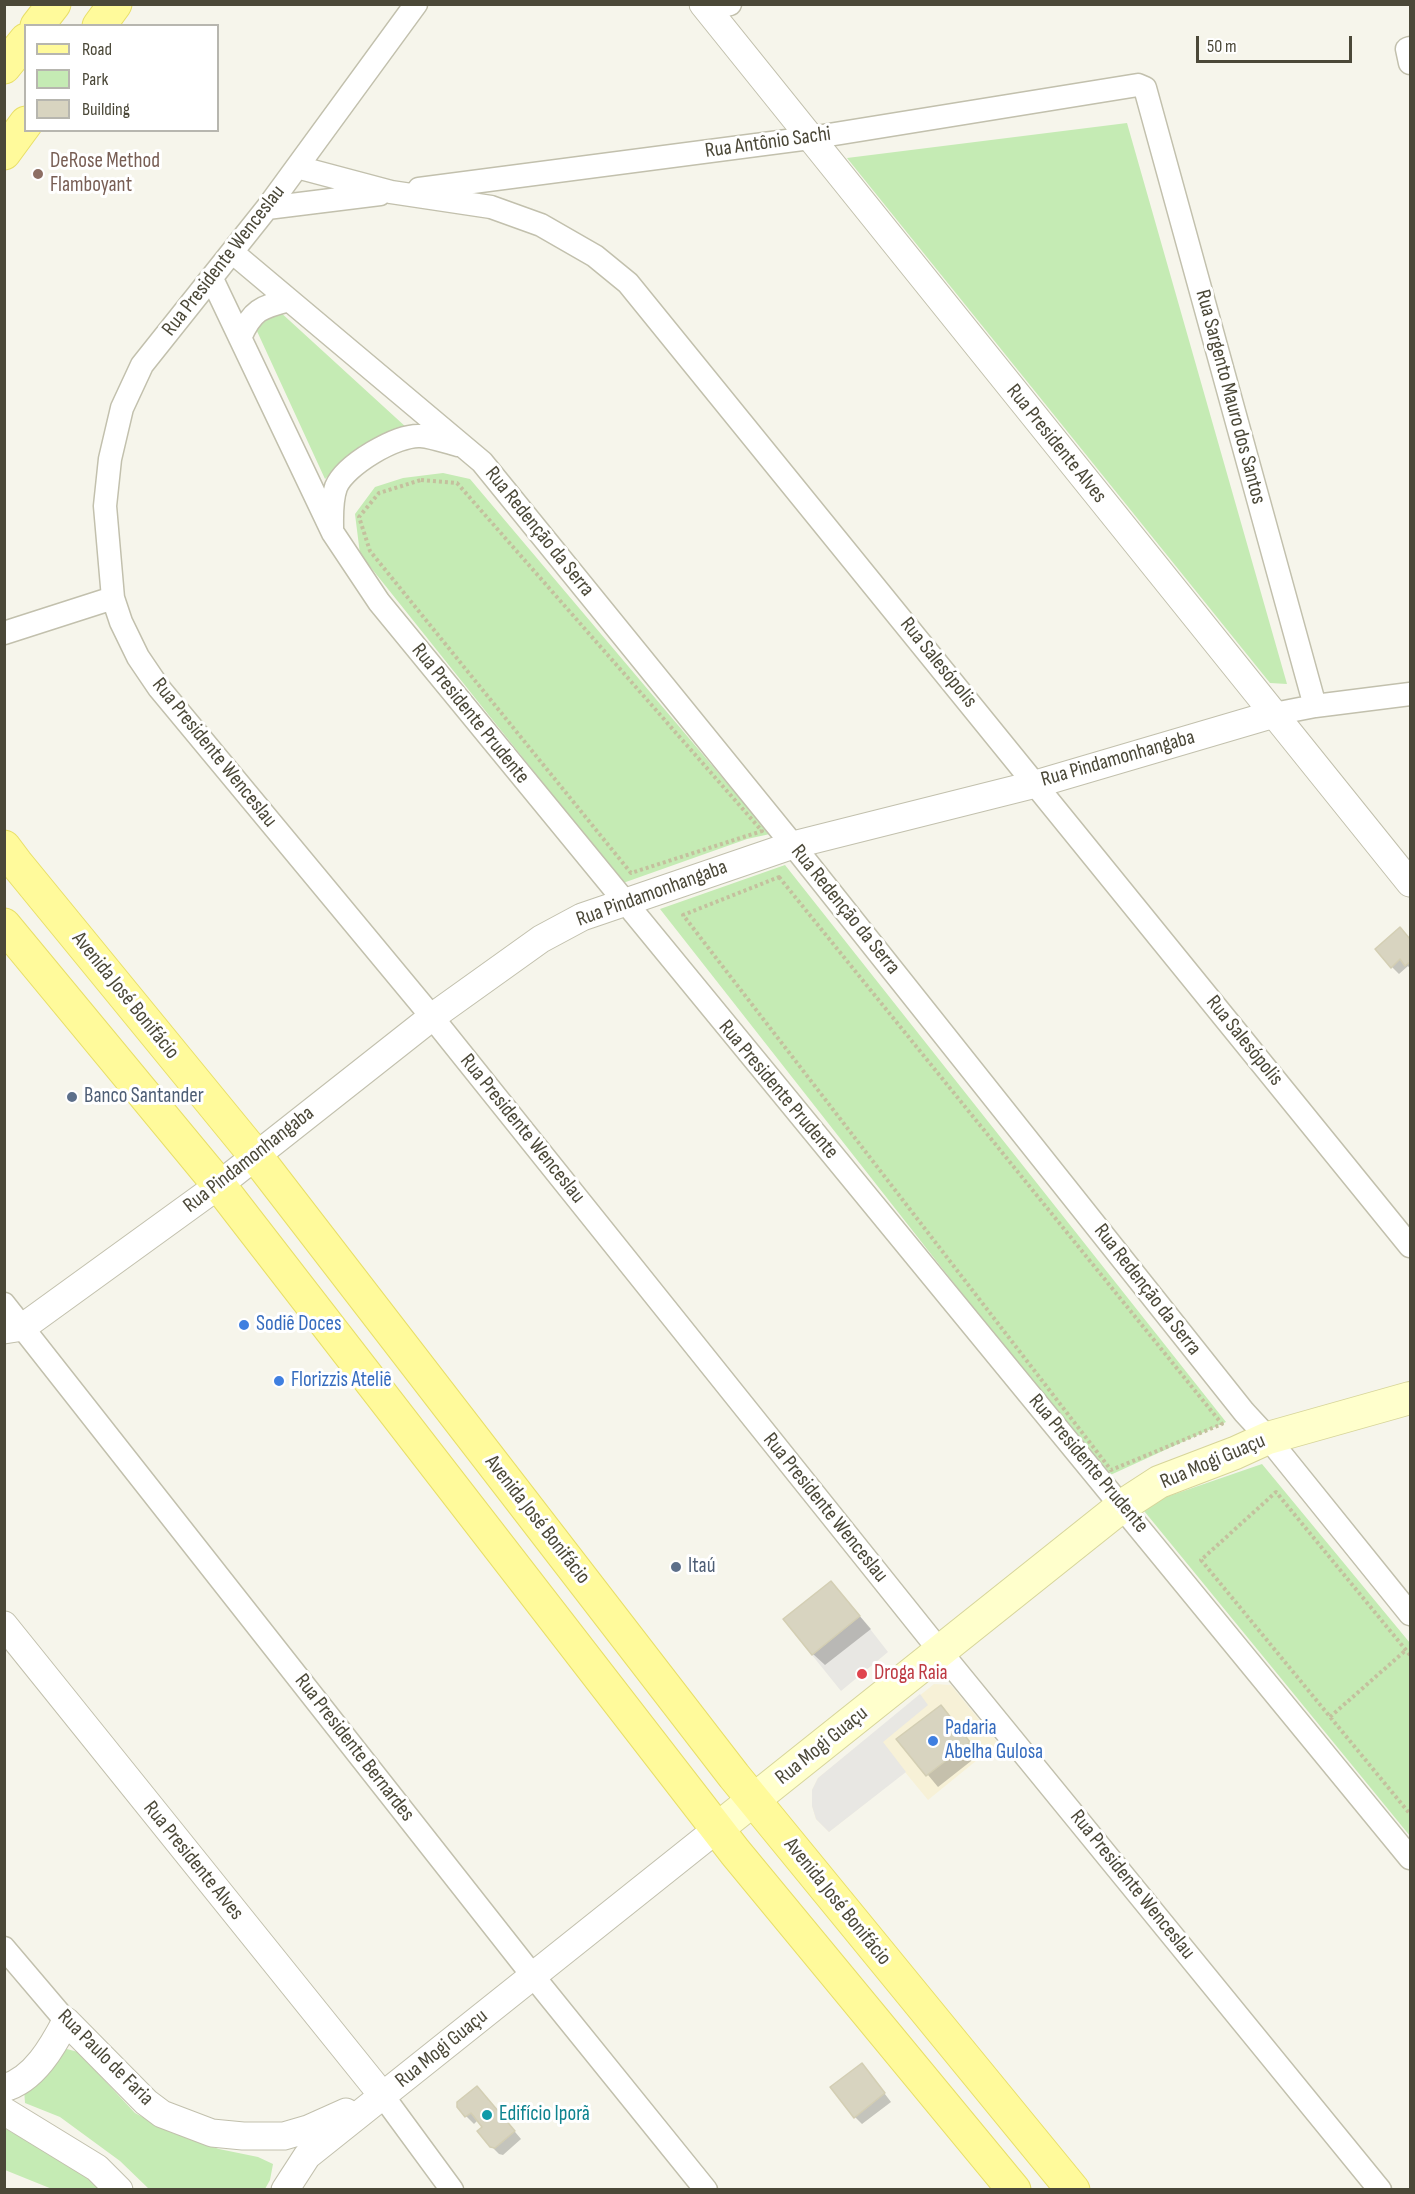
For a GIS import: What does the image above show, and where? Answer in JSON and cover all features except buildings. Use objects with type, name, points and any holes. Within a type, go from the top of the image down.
[{"type":"main road","points":[[39,24],[54,4]]},
{"type":"main road","points":[[100,24],[115,4]]},
{"type":"main road","points":[[4,67],[24,42]]},
{"type":"main road","points":[[4,153],[24,126]]},
{"type":"main road","name":"Avenida José Bonifácio","points":[[4,847],[255,1155],[753,1800],[1073,2190]]},
{"type":"main road","points":[[4,926],[219,1185],[717,1829],[1014,2190]]},
{"type":"main road","name":"Rua Mogi Guaçu","points":[[717,1829],[1122,1506],[1160,1482],[1235,1454],[1268,1438],[1410,1398]]},
{"type":"street","name":"Rua Presidente Wenceslau","points":[[416,4],[267,208],[142,365],[122,408],[110,459],[105,506],[113,598],[121,622],[138,657],[159,688],[432,1017],[940,1651],[1380,2190]]},
{"type":"street","name":"Rua Presidente Alves","points":[[713,6],[810,138],[1410,883]]},
{"type":"street","name":"Rua Antônio Sachi","points":[[267,208],[810,138],[1138,86],[1145,87]]},
{"type":"street","name":"Rua Sargento Mauro dos Santos","points":[[1145,87],[1316,706]]},
{"type":"street","name":"Rua Antônio Sachi","points":[[297,167],[391,192]]},
{"type":"street","name":"Rua Salesópolis","points":[[391,192],[491,207],[531,222],[595,256],[628,283],[1410,1246]]},
{"type":"street","name":"Rua Redenção da Serra","points":[[232,252],[482,462],[793,845],[1244,1412],[1268,1438],[1410,1614]]},
{"type":"street","name":"Rua Presidente Prudente","points":[[212,279],[333,533],[379,602],[1410,1858]]},
{"type":"street","points":[[240,338],[254,314],[265,306],[289,300]]},
{"type":"street","points":[[333,533],[331,506],[336,485],[358,462],[387,443],[419,436],[462,446]]},
{"type":"street","points":[[4,633],[113,598]]},
{"type":"street","name":"Rua Pindamonhangaba","points":[[14,1329],[219,1185],[432,1017],[541,939],[582,916],[793,845],[1036,784],[1274,714],[1316,706],[1410,694]]},
{"type":"street","name":"Rua Presidente Bernardes","points":[[4,1304],[14,1329],[706,2190]]},
{"type":"street","name":"Rua Presidente Alves","points":[[4,1625],[383,2096]]},
{"type":"street","name":"Rua Mogi Guaçu","points":[[287,2185],[307,2156],[717,1829]]},
{"type":"street","name":"Rua Paulo de Faria","points":[[4,1948],[66,2021],[130,2086],[162,2114],[212,2133],[270,2137],[308,2129],[383,2096]]},
{"type":"street","points":[[4,2088],[11,2086],[39,2065],[66,2021]]},
{"type":"street","points":[[383,2096],[452,2190]]},
{"type":"street","points":[[4,2111],[97,2168],[119,2190]]},
{"type":"street","points":[[270,2137],[282,2149],[289,2163],[287,2185]]},
{"type":"path","points":[[421,480],[458,483],[762,831],[631,873],[370,551],[359,517],[379,493],[421,480]]},
{"type":"path","points":[[779,877],[1222,1424],[1111,1470],[683,915],[779,877]]},
{"type":"path","points":[[1410,1655],[1276,1492],[1201,1560],[1410,1814]]},
{"type":"path","points":[[1330,1717],[1406,1650]]},
{"type":"shaded area","points":[[860,1616],[888,1652],[841,1691],[812,1655]]},
{"type":"shaded area","points":[[934,1684],[951,1685],[998,1743],[928,1800],[905,1772],[829,1832],[816,1819],[812,1806],[812,1790],[818,1778]]},
{"type":"shaded area","points":[[920,1694],[928,1705],[883,1742],[906,1772],[829,1832],[816,1819],[812,1806],[812,1790],[818,1778]]},
{"type":"green space","points":[[1127,123],[1287,684],[1270,683],[847,158]]},
{"type":"green space","points":[[278,310],[407,428],[360,446],[325,479],[256,329]]},
{"type":"green space","points":[[443,473],[470,479],[770,834],[747,839],[623,883],[360,554],[355,514],[375,487],[403,478]]},
{"type":"green space","points":[[785,865],[1226,1422],[1106,1477],[660,909]]},
{"type":"green space","points":[[1262,1464],[1410,1643],[1410,1836],[1140,1506]]},
{"type":"green space","points":[[63,2048],[78,2052],[135,2113],[173,2133],[219,2149],[258,2157],[273,2164],[270,2180],[265,2189],[149,2189],[120,2161],[60,2117],[25,2103],[24,2089]]},
{"type":"green space","points":[[4,2128],[105,2184],[110,2189],[52,2189],[5,2170]]},
{"type":"place","name":"DeRose Method Flamboyant","points":[[38,174]]},
{"type":"place","name":"Banco Santander","points":[[72,1097]]},
{"type":"place","name":"Sodiê Doces","points":[[244,1325]]},
{"type":"place","name":"Florizzis Ateliê","points":[[279,1381]]},
{"type":"place","name":"Itaú","points":[[676,1567]]},
{"type":"place","name":"Droga Raia","points":[[862,1674]]},
{"type":"place","name":"Padaria Abelha Gulosa","points":[[933,1741]]},
{"type":"place","name":"Edifício Iporã","points":[[487,2115]]}]
